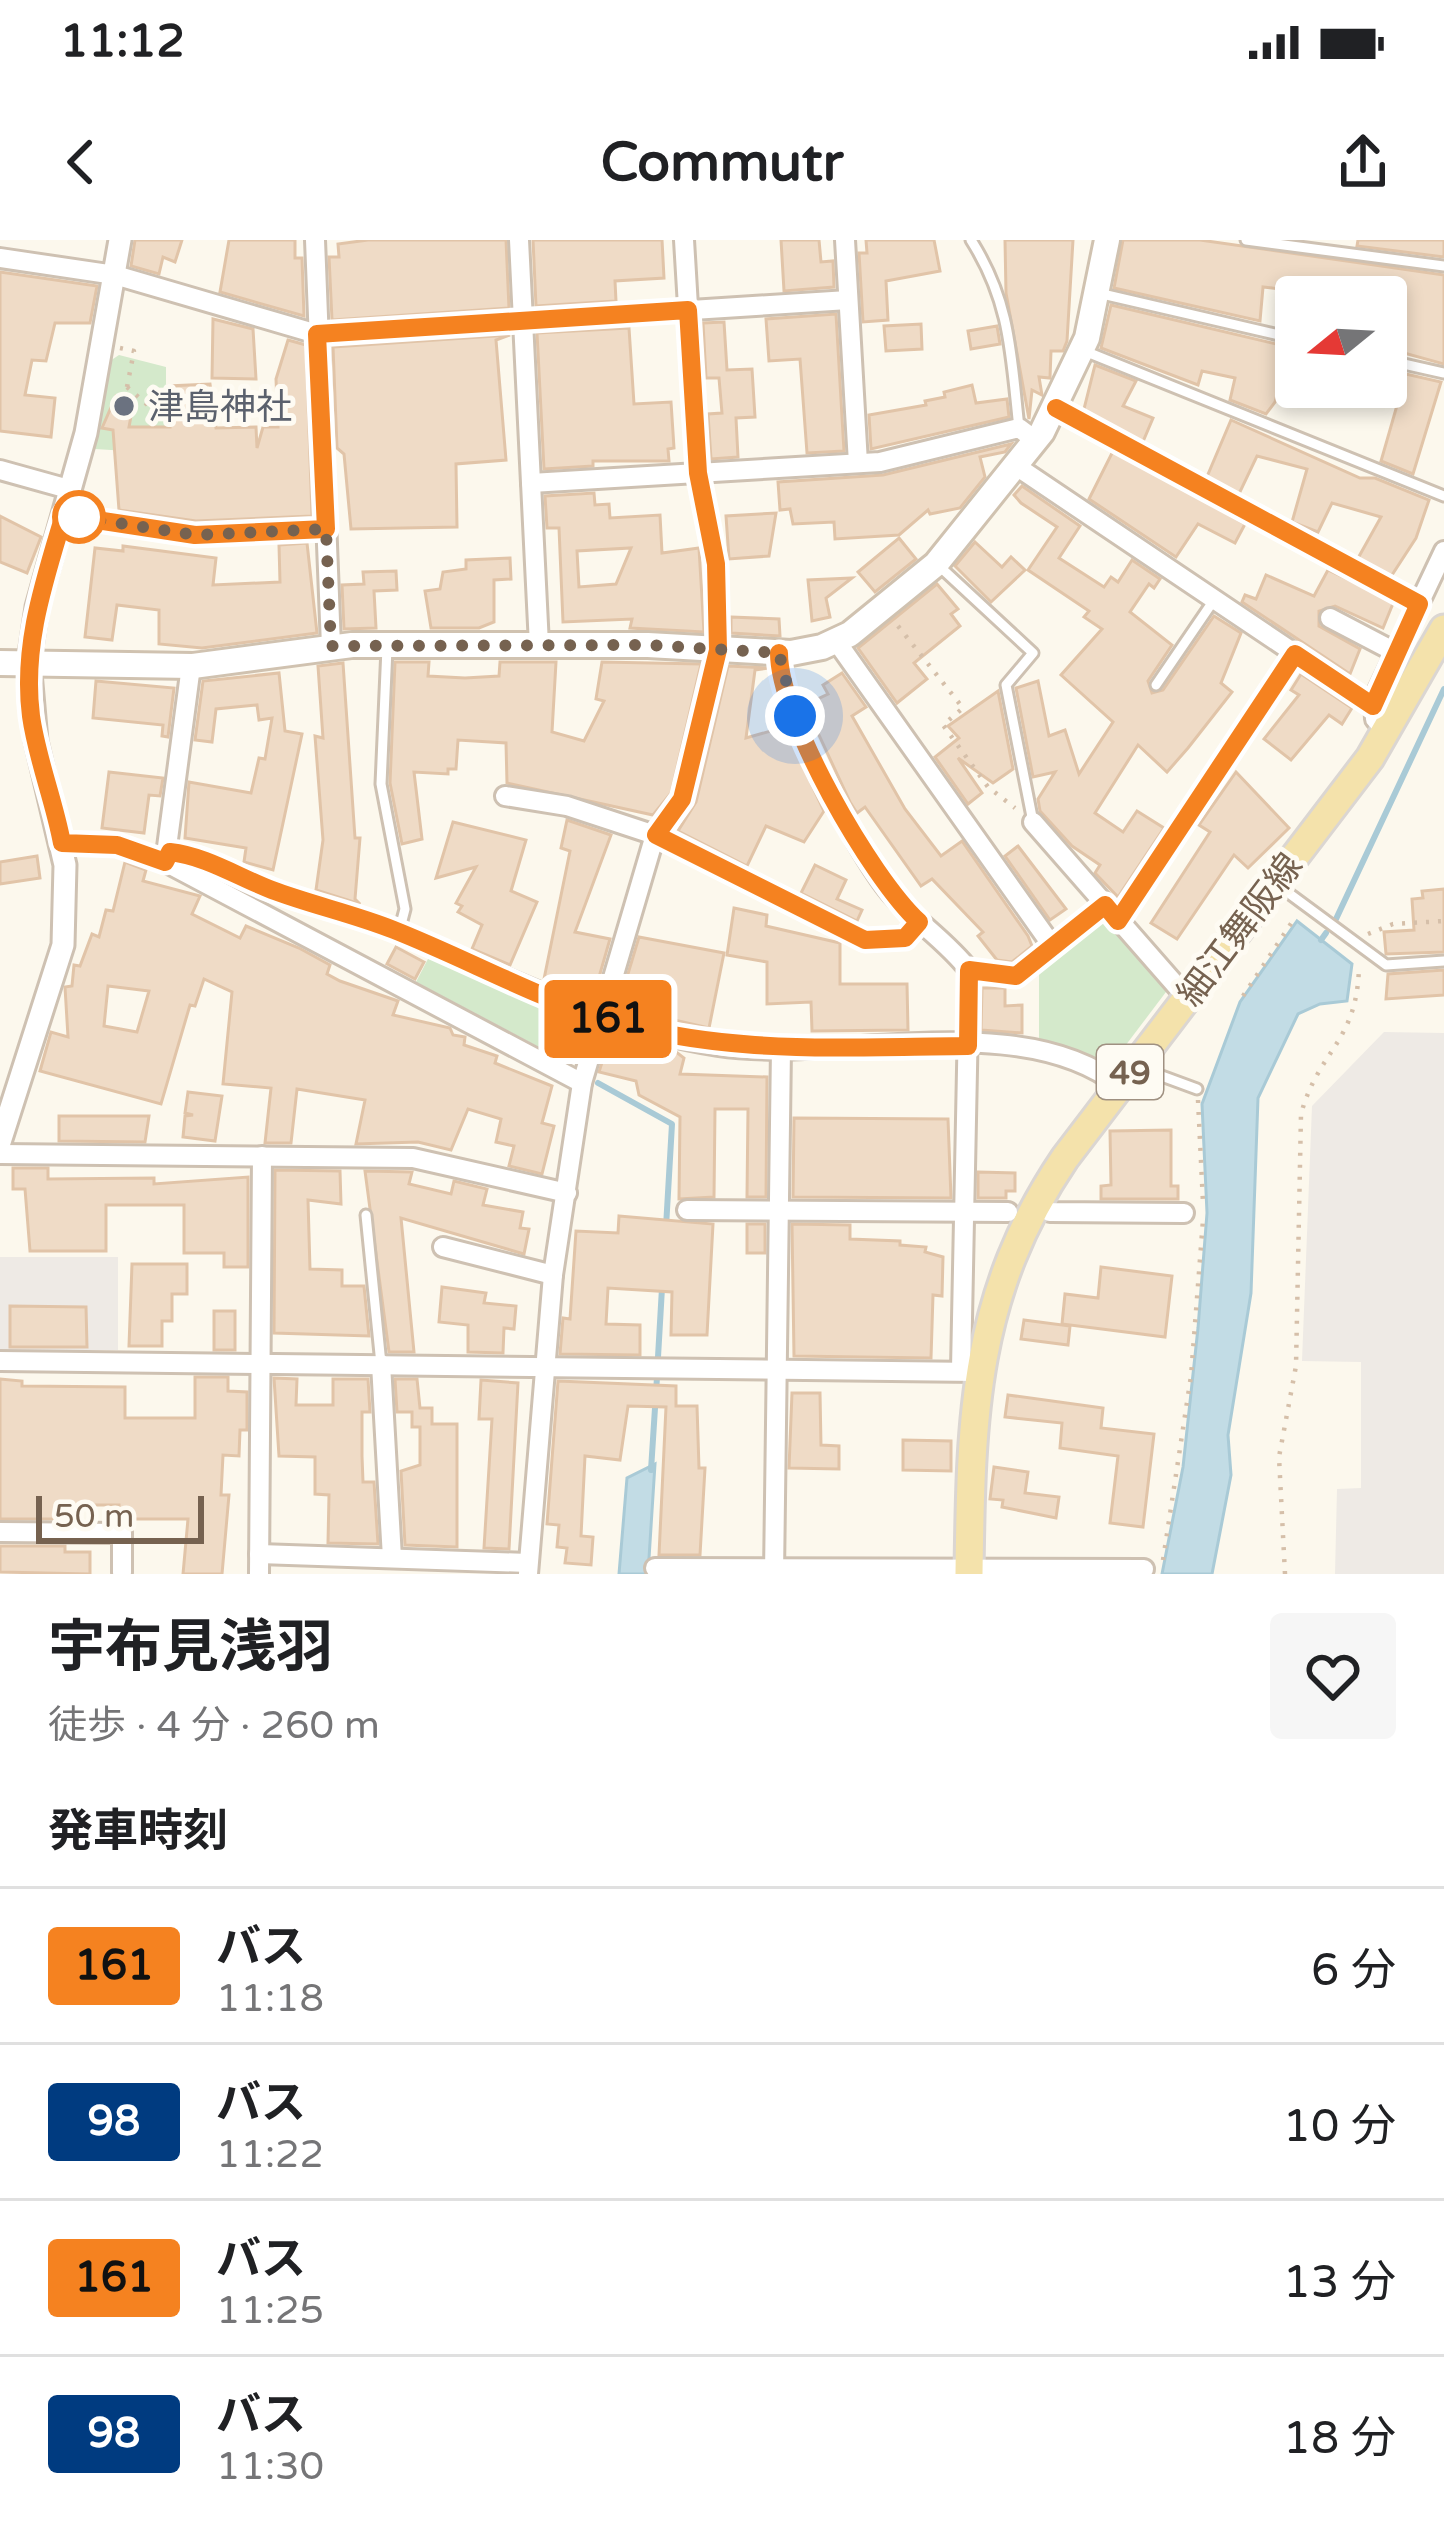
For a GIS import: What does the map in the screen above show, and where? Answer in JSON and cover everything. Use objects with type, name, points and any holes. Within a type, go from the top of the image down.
[{"type":"main road","points":[[0,663],[191,666],[331,646],[388,645],[779,653],[837,642],[936,564],[1016,466],[1027,434],[1056,408],[1082,350],[1107,240]]},
{"type":"main road","name":"細江舞阪線","points":[[969,1571],[969,1371],[1022,1208],[1387,732],[1444,629]]},
{"type":"street","points":[[0,1142],[58,971],[66,918],[62,843],[36,741],[28,661],[37,607],[72,490],[120,240]]},
{"type":"street","points":[[315,240],[331,646]]},
{"type":"street","points":[[519,240],[539,645]]},
{"type":"street","points":[[262,1156],[259,1564],[392,1558],[528,1568],[553,1275],[582,1083],[598,1016],[656,835],[682,799],[718,650],[716,564],[698,473],[684,240]]},
{"type":"street","points":[[844,240],[858,463]]},
{"type":"street","points":[[0,258],[115,275],[317,334],[848,301]]},
{"type":"street","points":[[531,484],[858,463],[1027,434]]},
{"type":"street","points":[[1016,466],[1373,706],[1387,732]]},
{"type":"street","points":[[0,470],[72,490]]},
{"type":"street","points":[[64,515],[195,535],[326,529]]},
{"type":"street","points":[[1373,706],[1444,551]]},
{"type":"street","points":[[1330,618],[1395,652]]},
{"type":"street","points":[[837,642],[1053,947]]},
{"type":"street","points":[[779,653],[790,705],[862,850],[919,922],[969,970],[1016,976],[1053,947],[1111,913],[1295,654]]},
{"type":"street","points":[[168,857],[191,666]]},
{"type":"street","points":[[506,796],[567,806],[656,835],[865,940],[905,938],[919,922]]},
{"type":"street","points":[[1033,822],[1187,998]]},
{"type":"street","points":[[62,843],[117,845],[168,857],[582,1083]]},
{"type":"street","points":[[168,857],[191,854],[266,888],[399,932],[486,974],[598,1016],[711,1044],[968,1046],[1047,1052],[1128,1075]]},
{"type":"street","points":[[0,1361],[969,1371],[964,1212],[969,970]]},
{"type":"street","points":[[774,1571],[782,1048]]},
{"type":"street","points":[[0,1154],[413,1158],[567,1193]]},
{"type":"street","points":[[687,1210],[964,1212],[1022,1208],[1184,1213]]},
{"type":"street","points":[[443,1247],[553,1275]]},
{"type":"street","points":[[381,1364],[392,1558]]},
{"type":"street","points":[[0,1532],[122,1533],[122,1572]]},
{"type":"street","points":[[655,1568],[1151,1572]]},
{"type":"lane","points":[[971,240],[994,277],[1006,312],[1027,434]]},
{"type":"lane","points":[[1246,240],[1444,266]]},
{"type":"lane","points":[[1098,292],[1275,334]]},
{"type":"lane","points":[[1082,350],[1444,496]]},
{"type":"lane","points":[[1407,365],[1444,373]]},
{"type":"lane","points":[[1056,408],[1419,604]]},
{"type":"lane","points":[[936,564],[1034,653],[1006,685],[1033,822]]},
{"type":"lane","points":[[1156,685],[1215,600]]},
{"type":"lane","points":[[388,645],[381,784],[405,909],[399,932]]},
{"type":"lane","points":[[1275,882],[1385,965],[1444,961]]},
{"type":"lane","points":[[1128,1075],[1197,1089]]},
{"type":"lane","points":[[365,1215],[381,1364]]},
{"type":"path","points":[[102,345],[134,351],[127,389],[150,406],[152,424]]},
{"type":"path","points":[[884,608],[963,708],[943,725],[988,787],[1033,822]]},
{"type":"path","points":[[1244,996],[1296,916]]},
{"type":"path","points":[[1285,1574],[1279,1457],[1296,1366],[1301,1114],[1314,1078],[1356,1012],[1360,946],[1378,927],[1444,921]]},
{"type":"path","points":[[1151,1572],[1166,1548],[1191,1376],[1202,1236],[1197,1089]]},
{"type":"path","points":[[1157,1546],[1166,1548]]},
{"type":"shaded area","points":[[1384,1032],[1444,1033],[1444,1574],[1335,1574],[1337,1489],[1361,1488],[1361,1362],[1302,1361],[1312,1106]]},
{"type":"shaded area","points":[[0,1257],[118,1257],[118,1350],[0,1350]]},
{"type":"green space","points":[[119,355],[166,367],[166,447],[159,453],[95,449],[110,361]]},
{"type":"green space","points":[[1104,915],[1169,988],[1110,1066],[1039,1040],[1039,967]]},
{"type":"green space","points":[[430,955],[576,1016],[582,1027],[575,1058],[567,1062],[416,982]]},
{"type":"water","points":[[1297,921],[1352,964],[1347,1001],[1320,1004],[1298,1014],[1258,1098],[1251,1293],[1228,1435],[1231,1475],[1212,1574],[1162,1574],[1183,1467],[1198,1328],[1207,1213],[1202,1104],[1240,1002]]},
{"type":"water","points":[[655,1464],[648,1574],[619,1574],[627,1478]]},
{"type":"building","points":[[135,240],[182,240],[175,262],[163,257],[159,274],[131,266]]},
{"type":"building","points":[[229,240],[295,240],[295,258],[302,258],[304,316],[220,292]]},
{"type":"building","points":[[506,240],[509,308],[332,320],[329,257],[339,257],[338,244]]},
{"type":"building","points":[[533,240],[662,240],[664,278],[615,281],[616,301],[536,306]]},
{"type":"building","points":[[781,240],[819,240],[821,262],[833,261],[834,287],[784,291]]},
{"type":"building","points":[[866,240],[934,240],[940,271],[886,281],[888,320],[863,322],[859,253],[867,253]]},
{"type":"building","points":[[1005,240],[1073,240],[1067,341],[1063,351],[1051,351],[1050,378],[1039,377],[1042,395],[1032,390],[1029,419],[1006,293]]},
{"type":"building","points":[[1123,240],[1200,240],[1444,275],[1444,364],[1407,354],[1407,276],[1275,276],[1275,288],[1263,287],[1260,321],[1114,288]]},
{"type":"building","points":[[1358,240],[1444,240],[1444,257],[1357,246]]},
{"type":"building","points":[[0,272],[97,286],[90,323],[55,323],[46,361],[32,360],[25,395],[55,398],[51,437],[0,431]]},
{"type":"building","points":[[1111,305],[1275,344],[1275,402],[1266,414],[1230,400],[1235,378],[1202,371],[1198,385],[1101,348]]},
{"type":"building","points":[[836,314],[844,451],[807,453],[800,359],[769,361],[766,319]]},
{"type":"building","points":[[213,319],[253,329],[256,379],[212,378]]},
{"type":"building","points":[[724,322],[727,370],[752,369],[755,417],[736,418],[738,457],[711,459],[708,414],[722,413],[719,378],[706,378],[703,323]]},
{"type":"building","points":[[921,324],[922,349],[886,351],[884,326]]},
{"type":"building","points":[[997,326],[1000,344],[971,349],[968,331]]},
{"type":"building","points":[[629,328],[634,404],[671,402],[674,448],[668,449],[669,461],[593,461],[593,466],[544,469],[537,333]]},
{"type":"building","points":[[510,335],[496,340],[506,460],[456,464],[457,527],[351,529],[344,454],[337,448],[333,347]]},
{"type":"building","points":[[288,340],[306,345],[312,516],[196,521],[119,510],[113,430],[102,428],[116,396],[134,400],[129,427],[170,427],[168,386],[210,384],[216,428],[256,427],[257,448],[263,427],[278,427],[276,379]]},
{"type":"building","points":[[1095,365],[1136,381],[1123,406],[1153,418],[1142,444],[1083,413]]},
{"type":"building","points":[[1407,374],[1441,382],[1413,474],[1381,461],[1396,408],[1407,408]]},
{"type":"building","points":[[972,385],[976,403],[1007,399],[1009,417],[871,449],[869,415],[926,405],[925,401],[945,397],[944,392]]},
{"type":"building","points":[[1231,420],[1360,478],[1375,478],[1429,500],[1416,538],[1390,578],[1357,560],[1381,517],[1332,503],[1318,532],[1292,522],[1307,469],[1257,456],[1238,496],[1206,479]]},
{"type":"building","points":[[1011,444],[1005,452],[980,457],[985,477],[960,508],[930,514],[928,510],[899,535],[835,539],[834,522],[793,524],[790,509],[780,510],[778,482],[883,475]]},
{"type":"building","points":[[1114,449],[1245,524],[1235,543],[1198,524],[1176,557],[1089,499]]},
{"type":"building","points":[[1022,486],[1080,526],[1059,558],[1104,587],[1111,577],[1118,582],[1132,560],[1160,579],[1154,588],[1149,584],[1130,612],[1172,645],[1148,681],[1152,693],[1163,690],[1214,616],[1241,633],[1221,683],[1232,692],[1188,748],[1167,772],[1138,745],[1095,813],[1123,832],[1137,811],[1164,828],[1118,897],[1095,873],[1100,865],[1072,846],[1040,811],[1038,799],[1055,772],[1033,777],[1016,688],[1038,681],[1049,736],[1065,730],[1079,774],[1113,722],[1061,675],[1102,629],[1084,617],[1089,611],[1028,570],[1057,527],[1014,495]]},
{"type":"building","points":[[594,493],[595,505],[609,504],[610,518],[660,515],[662,553],[699,548],[704,632],[630,628],[632,619],[563,622],[559,528],[547,528],[545,496]],"holes":[[[631,548],[616,584],[579,587],[577,551]]]},
{"type":"building","points":[[776,513],[769,556],[729,559],[726,516]]},
{"type":"building","points":[[0,516],[41,537],[27,573],[0,562]]},
{"type":"building","points":[[899,538],[916,559],[875,592],[858,572]]},
{"type":"building","points":[[975,542],[1002,567],[1011,557],[1025,570],[991,602],[955,566]]},
{"type":"building","points":[[307,543],[317,633],[202,648],[159,644],[159,610],[117,605],[112,640],[85,637],[95,548],[123,551],[123,546],[216,558],[213,585],[280,582],[279,545]]},
{"type":"building","points":[[510,558],[511,579],[494,580],[494,622],[479,628],[431,628],[425,591],[440,589],[443,572],[466,569],[466,560]]},
{"type":"building","points":[[1328,570],[1394,601],[1383,628],[1335,606],[1319,611],[1319,626],[1360,649],[1350,674],[1242,602],[1245,595],[1256,599],[1266,575],[1314,596]]},
{"type":"building","points":[[396,571],[397,590],[374,591],[376,628],[344,629],[342,585],[364,584],[363,572]]},
{"type":"building","points":[[852,578],[826,598],[830,617],[812,621],[808,580]]},
{"type":"building","points":[[937,584],[958,609],[951,614],[960,626],[914,663],[927,679],[897,703],[858,648]]},
{"type":"building","points":[[731,617],[779,619],[780,636],[731,633]]},
{"type":"building","points":[[395,662],[429,662],[428,676],[465,678],[499,676],[500,662],[556,662],[552,732],[584,741],[604,701],[596,699],[602,662],[701,664],[671,793],[653,815],[507,783],[506,743],[458,740],[456,769],[448,769],[448,774],[414,772],[422,839],[402,844],[390,783]]},
{"type":"building","points":[[343,663],[355,838],[360,838],[355,899],[360,904],[316,890],[323,840],[315,736],[323,738],[318,666]]},
{"type":"building","points":[[728,666],[768,668],[755,670],[746,738],[785,727],[824,811],[804,842],[766,826],[747,866],[678,831],[696,802]]},
{"type":"building","points":[[279,673],[285,731],[302,734],[273,870],[244,862],[246,848],[185,838],[189,782],[251,793],[259,758],[265,759],[272,718],[259,720],[257,705],[216,709],[212,742],[195,740],[203,681]]},
{"type":"building","points":[[842,673],[866,707],[852,716],[905,809],[941,856],[962,841],[1028,936],[1032,946],[1012,962],[997,960],[978,936],[983,932],[932,879],[921,886],[865,807],[857,813],[850,802],[805,705],[828,694],[823,685]]},
{"type":"building","points":[[1301,674],[1352,708],[1342,724],[1329,715],[1291,760],[1264,739],[1299,695],[1291,690]]},
{"type":"building","points":[[96,681],[174,688],[168,737],[162,736],[163,725],[93,718]]},
{"type":"building","points":[[998,691],[1013,769],[993,783],[958,758],[982,793],[968,804],[935,757],[959,738],[948,726]]},
{"type":"building","points":[[109,772],[163,778],[160,796],[149,795],[144,833],[102,828]]},
{"type":"building","points":[[1236,772],[1289,828],[1248,868],[1234,855],[1177,939],[1151,923],[1210,832],[1199,825]]},
{"type":"building","points":[[567,820],[611,835],[575,932],[610,939],[593,998],[544,979],[570,851],[561,848]]},
{"type":"building","points":[[453,822],[526,840],[511,891],[537,902],[510,965],[472,949],[482,925],[458,912],[462,906],[456,903],[476,867],[436,878]]},
{"type":"building","points":[[1018,846],[1066,909],[1050,920],[1005,856]]},
{"type":"building","points":[[37,856],[40,878],[0,884],[0,862]]},
{"type":"building","points":[[125,862],[146,870],[143,881],[200,896],[192,914],[240,938],[246,926],[299,948],[330,965],[327,974],[340,981],[398,1001],[393,1015],[450,1028],[453,1035],[465,1037],[464,1045],[497,1056],[495,1063],[552,1086],[542,1123],[554,1126],[542,1174],[509,1166],[514,1146],[496,1142],[501,1119],[468,1109],[451,1150],[418,1142],[356,1144],[365,1100],[297,1089],[291,1143],[265,1143],[271,1088],[223,1084],[232,992],[204,979],[195,1006],[190,1005],[161,1104],[40,1071],[51,1032],[68,1037],[65,987],[72,986],[74,965],[80,966],[92,934],[99,937],[106,910],[113,911]],"holes":[[[108,986],[149,991],[137,1032],[104,1026]]]},
{"type":"building","points":[[815,865],[846,880],[837,899],[862,910],[857,921],[801,893]]},
{"type":"building","points":[[1444,889],[1444,952],[1386,954],[1384,932],[1414,930],[1412,899],[1423,898],[1422,891]]},
{"type":"building","points":[[734,908],[767,915],[766,926],[840,943],[840,984],[907,984],[908,1030],[812,1031],[811,1002],[767,1004],[767,962],[727,955]]},
{"type":"building","points":[[639,937],[724,953],[709,1028],[618,1007]]},
{"type":"building","points":[[396,947],[424,962],[415,979],[387,964]]},
{"type":"building","points":[[1444,970],[1444,995],[1386,999],[1388,974]]},
{"type":"building","points":[[982,988],[1005,988],[1005,1006],[1022,1005],[1022,1033],[981,1030]]},
{"type":"building","points":[[611,1033],[675,1051],[684,1058],[680,1074],[767,1077],[766,1197],[747,1197],[748,1109],[715,1109],[714,1197],[679,1199],[680,1117],[639,1095],[636,1081],[599,1072]]},
{"type":"building","points":[[188,1092],[222,1096],[215,1141],[183,1137],[185,1116],[193,1115],[185,1113]]},
{"type":"building","points":[[59,1116],[149,1116],[145,1142],[59,1141]]},
{"type":"building","points":[[794,1118],[948,1119],[951,1198],[793,1197]]},
{"type":"building","points":[[1171,1130],[1171,1186],[1178,1186],[1178,1199],[1101,1199],[1101,1186],[1111,1185],[1110,1131]]},
{"type":"building","points":[[13,1168],[48,1168],[48,1179],[154,1178],[154,1184],[248,1177],[248,1267],[224,1267],[224,1253],[184,1253],[184,1205],[106,1205],[106,1251],[30,1251],[25,1189],[13,1189]]},
{"type":"building","points":[[275,1170],[340,1171],[341,1204],[308,1200],[310,1269],[342,1270],[342,1286],[364,1286],[369,1336],[274,1333]]},
{"type":"building","points":[[365,1171],[412,1172],[409,1184],[451,1194],[454,1181],[487,1189],[483,1205],[523,1212],[520,1228],[529,1229],[524,1254],[401,1218],[414,1352],[389,1352]]},
{"type":"building","points":[[978,1172],[1015,1173],[1015,1191],[1006,1191],[1006,1198],[978,1198]]},
{"type":"building","points":[[619,1216],[713,1224],[707,1335],[671,1335],[672,1292],[608,1288],[606,1324],[640,1325],[640,1355],[560,1354],[563,1318],[570,1319],[576,1231],[618,1233]]},
{"type":"building","points":[[747,1224],[765,1224],[765,1253],[747,1253]]},
{"type":"building","points":[[792,1224],[850,1225],[850,1239],[900,1241],[900,1245],[926,1247],[925,1252],[943,1257],[942,1296],[933,1295],[931,1358],[794,1356]]},
{"type":"building","points":[[132,1264],[187,1264],[187,1294],[172,1294],[172,1321],[162,1321],[162,1346],[129,1346]]},
{"type":"building","points":[[1101,1267],[1172,1276],[1165,1337],[1062,1324],[1065,1294],[1098,1298]]},
{"type":"building","points":[[442,1287],[486,1293],[484,1303],[516,1306],[514,1329],[504,1328],[503,1353],[468,1352],[468,1325],[439,1322]]},
{"type":"building","points":[[10,1306],[86,1307],[87,1347],[10,1347]]},
{"type":"building","points":[[214,1311],[235,1311],[235,1350],[214,1350]]},
{"type":"building","points":[[1024,1320],[1070,1326],[1068,1345],[1021,1339]]},
{"type":"building","points":[[195,1377],[228,1377],[228,1391],[247,1392],[247,1430],[240,1430],[239,1456],[223,1455],[221,1495],[229,1495],[222,1574],[183,1574],[188,1519],[119,1519],[119,1505],[66,1505],[65,1519],[0,1519],[0,1379],[22,1381],[22,1386],[125,1387],[125,1418],[195,1418]]},
{"type":"building","points":[[274,1378],[297,1379],[296,1405],[333,1405],[333,1379],[368,1379],[370,1412],[362,1412],[363,1482],[374,1482],[378,1544],[328,1543],[329,1495],[315,1494],[315,1457],[279,1456]]},
{"type":"building","points":[[395,1379],[417,1379],[420,1408],[432,1408],[432,1424],[457,1424],[457,1547],[405,1545],[401,1471],[420,1465],[420,1427],[412,1427],[412,1412],[397,1412]]},
{"type":"building","points":[[481,1380],[518,1383],[509,1549],[484,1548],[492,1419],[479,1419]]},
{"type":"building","points":[[558,1381],[676,1386],[676,1406],[697,1406],[699,1468],[705,1468],[700,1555],[659,1555],[666,1407],[628,1406],[620,1460],[585,1456],[581,1536],[593,1537],[591,1565],[565,1563],[567,1548],[557,1547],[559,1525],[547,1524]]},
{"type":"building","points":[[792,1393],[820,1393],[821,1445],[839,1446],[839,1469],[789,1468]]},
{"type":"building","points":[[1008,1395],[1103,1408],[1101,1428],[1154,1434],[1143,1527],[1110,1523],[1118,1456],[1060,1448],[1062,1423],[1005,1417]]},
{"type":"building","points":[[903,1440],[951,1441],[951,1471],[903,1470]]},
{"type":"building","points":[[994,1467],[1028,1472],[1025,1493],[1059,1497],[1056,1518],[1002,1507],[1003,1500],[990,1499]]},
{"type":"building","points":[[0,1546],[65,1546],[65,1552],[90,1552],[90,1574],[0,1572]]},
{"type":"waterway","points":[[1336,919],[1444,689]]},
{"type":"waterway","points":[[1321,940],[1326,933]]},
{"type":"waterway","points":[[598,1083],[672,1124],[666,1227]]},
{"type":"waterway","points":[[658,1357],[662,1288]]},
{"type":"waterway","points":[[651,1470],[657,1377]]},
{"type":"bus line","name":"161","points":[[779,653],[790,705],[862,850],[890,892],[919,922],[905,938],[865,940],[656,835],[682,799],[718,650],[716,564],[698,473],[688,310],[317,334],[326,529],[195,535],[64,515],[37,607],[28,661],[31,715],[62,843],[117,845],[165,862],[170,852],[191,854],[266,888],[395,930],[486,974],[598,1016],[698,1042],[751,1048],[968,1046],[969,970],[1016,976],[1105,905],[1118,921],[1127,914],[1295,654],[1373,706],[1419,604],[1056,408]]},
{"type":"place","name":"津島神社","points":[[124,406]]},
{"type":"route","points":[[79,517],[195,535],[326,529],[331,646],[648,645],[779,653],[795,716]]}]
